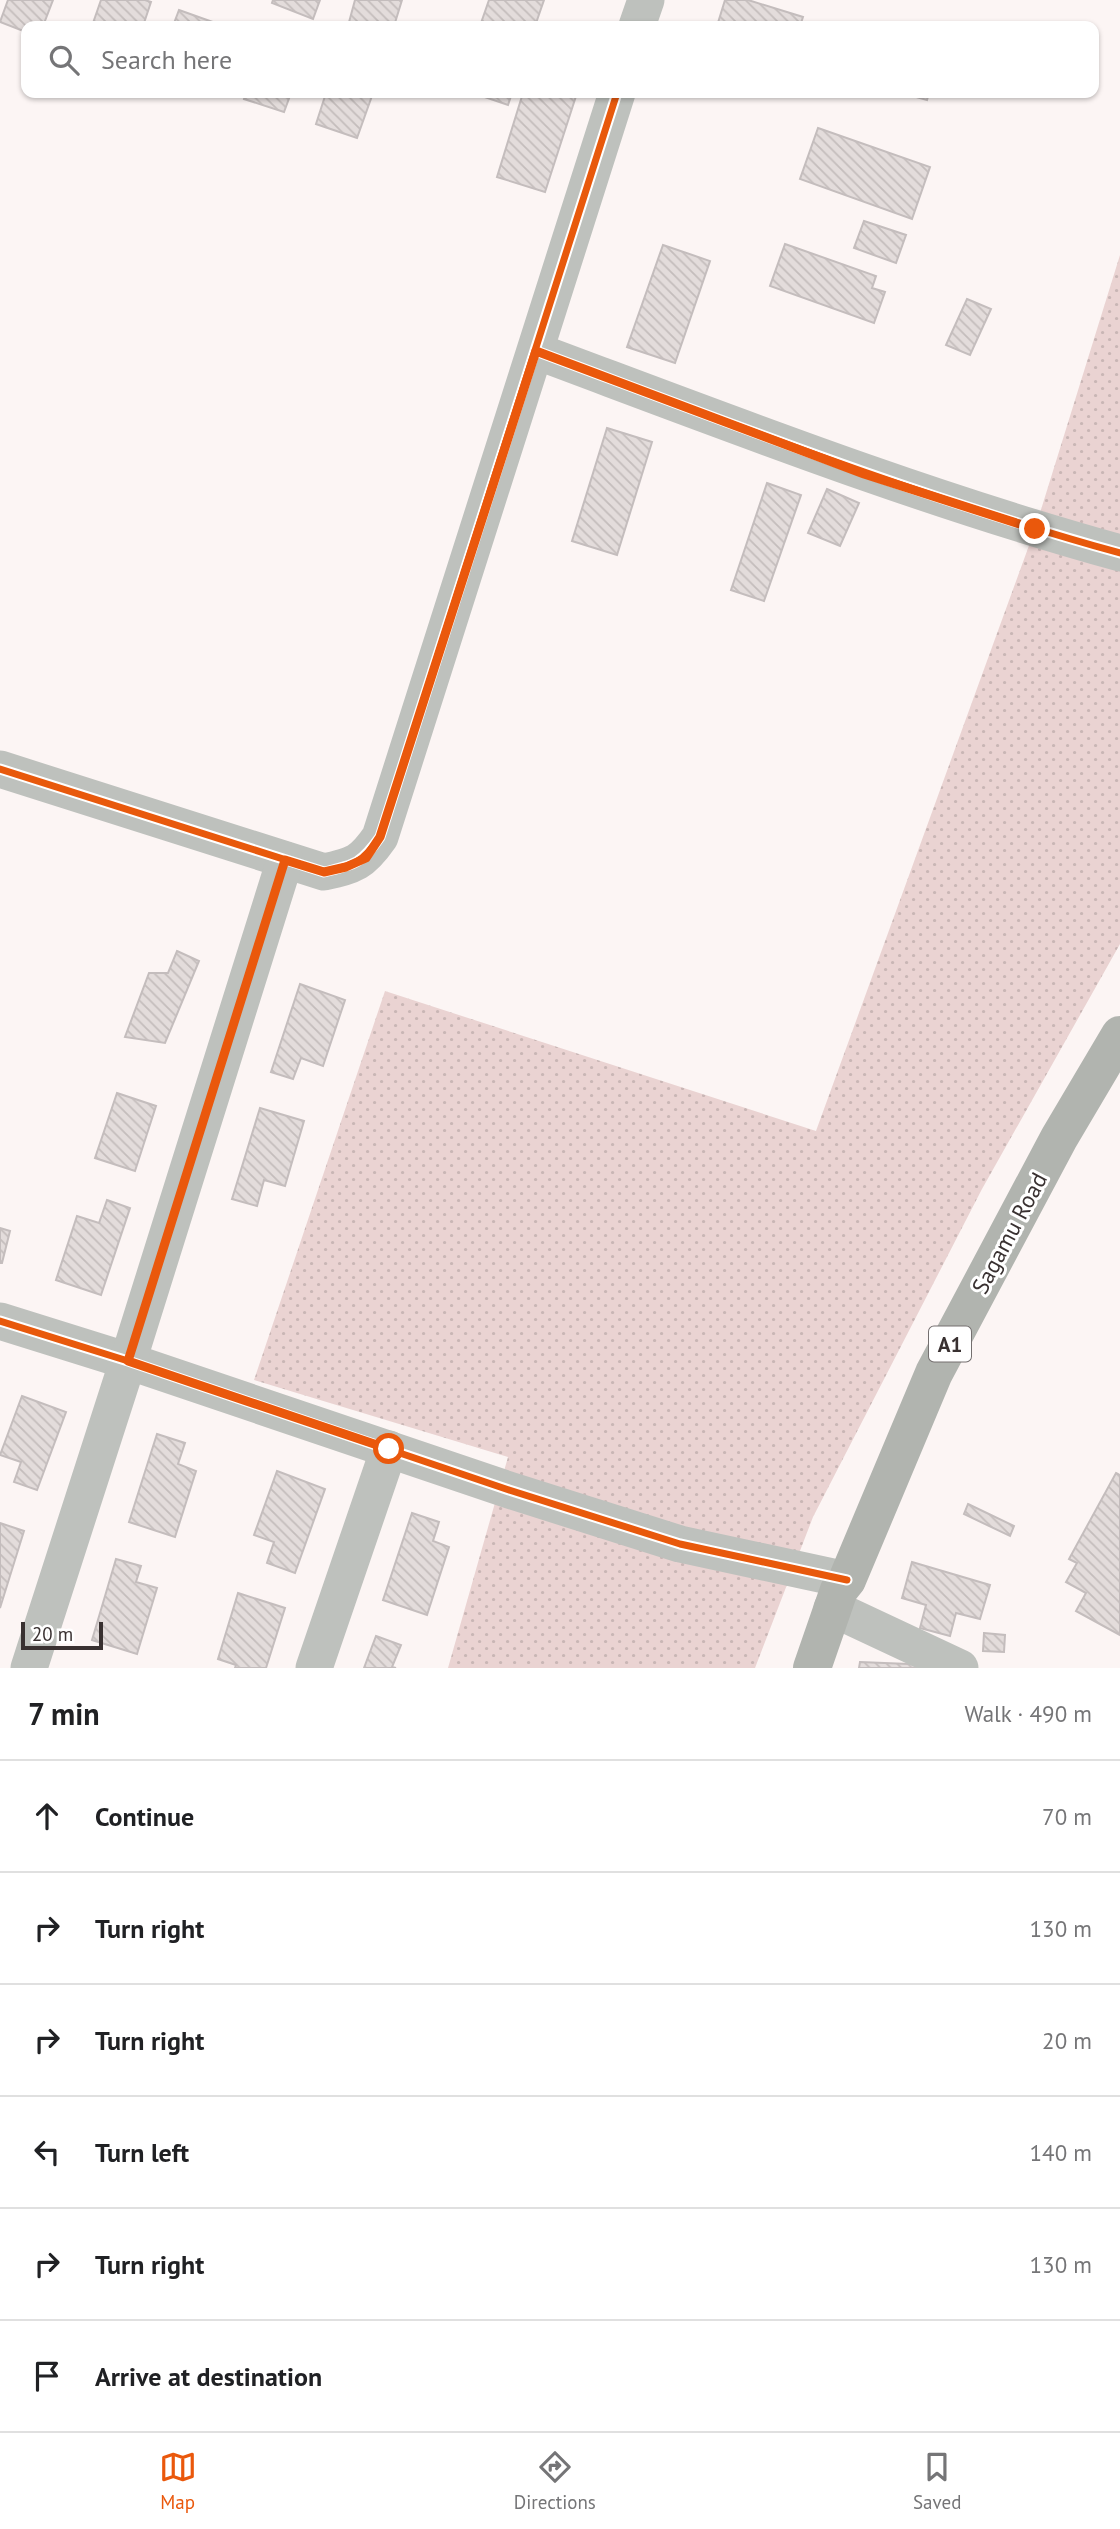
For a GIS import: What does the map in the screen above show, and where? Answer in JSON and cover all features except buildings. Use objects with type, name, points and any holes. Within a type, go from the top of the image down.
[{"type":"highway","name":"Sagamu Road","points":[[813,1668],[840,1594],[934,1373],[1059,1138],[1120,1035]]},
{"type":"street","points":[[640,21],[646,0]]},
{"type":"street","points":[[0,769],[324,872],[346,867],[366,858],[380,837],[615,98]]},
{"type":"street","points":[[536,351],[864,474],[1035,529],[1120,552]]},
{"type":"street","points":[[29,1668],[285,860]]},
{"type":"street","points":[[0,1321],[840,1594],[960,1668]]},
{"type":"street","points":[[314,1668],[389,1449]]},
{"type":"shaded area","points":[[1120,255],[1120,944],[982,1189],[813,1517],[755,1668],[448,1668],[508,1457],[254,1380],[385,991],[816,1131],[1035,529]]},
{"type":"cycle path","points":[[0,769],[324,872],[351,865],[363,858],[380,837],[615,98]]},
{"type":"cycle path","points":[[536,351],[899,484],[1120,553]]},
{"type":"cycle path","points":[[0,1321],[680,1544],[847,1580]]},
{"type":"route","points":[[389,1449],[128,1361],[285,860],[324,872],[346,867],[366,858],[380,837],[536,351],[864,474],[1035,529]]}]
